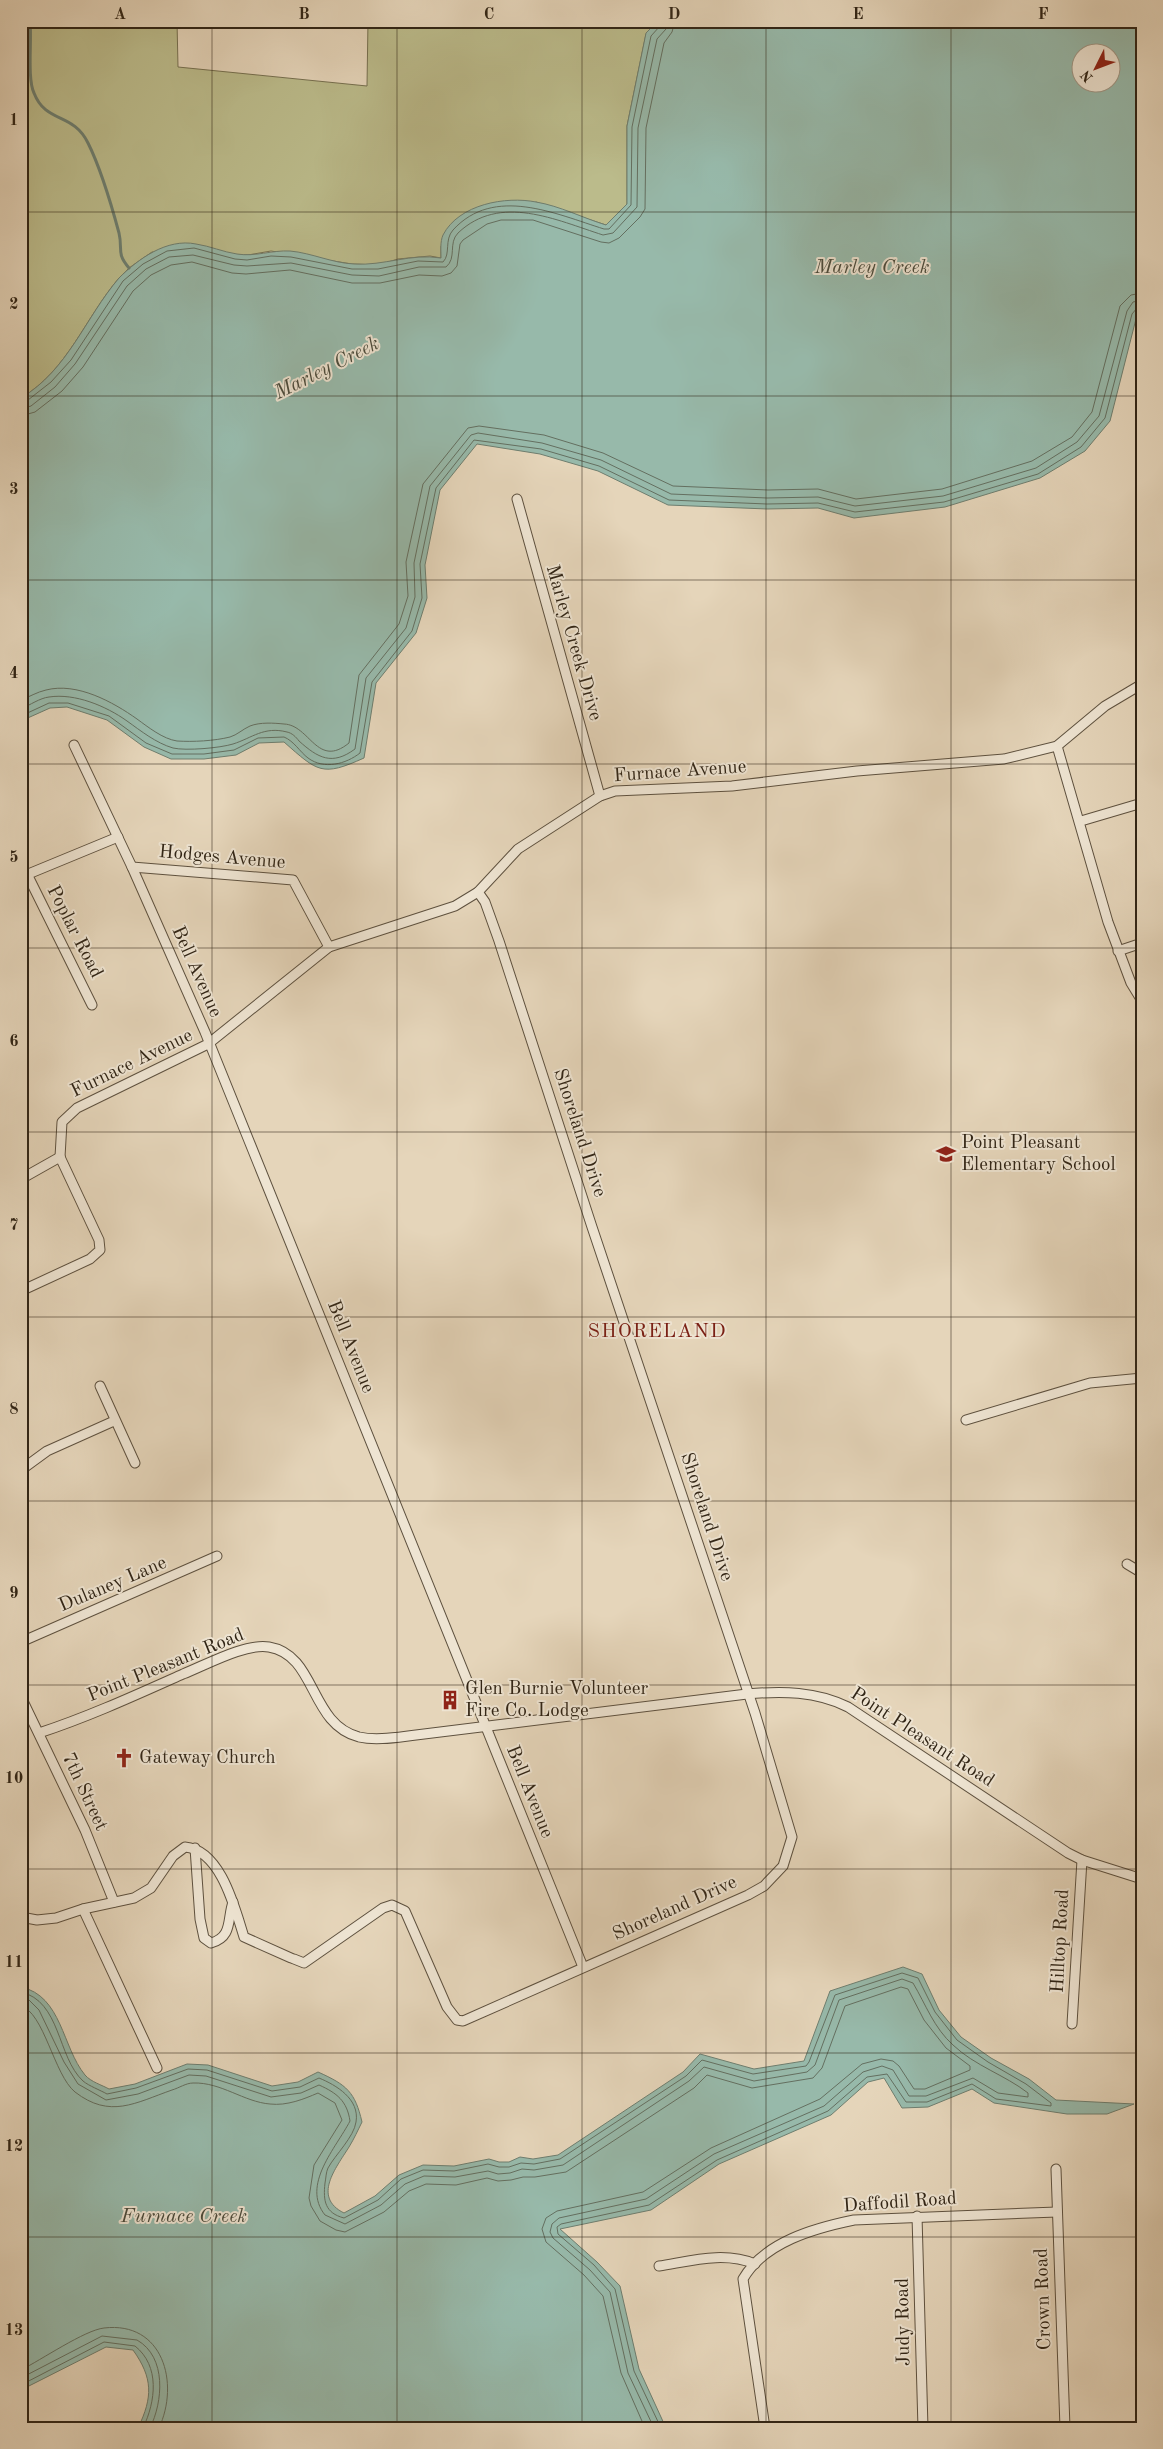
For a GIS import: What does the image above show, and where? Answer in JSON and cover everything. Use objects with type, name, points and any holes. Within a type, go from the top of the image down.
[{"type":"street","name":"Marley Creek Drive","points":[[517,499],[600,796]]},
{"type":"street","name":"Furnace Avenue","points":[[60,1157],[62,1122],[77,1108],[208,1044],[329,947],[454,906],[478,892],[518,849],[600,796],[615,791],[732,786],[857,771],[1004,759],[1057,746],[1105,706],[1142,684]]},
{"type":"street","name":"Bell Avenue","points":[[74,745],[132,867],[208,1044],[357,1404],[484,1727],[583,1967]]},
{"type":"street","points":[[1057,746],[1118,951],[1131,983],[1142,1001]]},
{"type":"street","points":[[1080,821],[1142,804]]},
{"type":"street","points":[[24,875],[118,837]]},
{"type":"street","name":"Hodges Avenue","points":[[132,867],[293,880],[329,947]]},
{"type":"street","name":"Poplar Road","points":[[24,875],[92,1004]]},
{"type":"street","name":"Shoreland Drive","points":[[234,1902],[244,1937],[304,1962],[383,1908],[392,1906],[405,1911],[447,2008],[457,2020],[463,2021],[511,1998],[748,1896],[764,1886],[784,1866],[792,1837],[779,1790],[499,940],[485,902],[478,892]]},
{"type":"street","points":[[1118,951],[1142,943]]},
{"type":"street","points":[[21,1178],[60,1157],[99,1240],[100,1250],[90,1260],[21,1291]]},
{"type":"street","points":[[966,1420],[1090,1383],[1142,1378]]},
{"type":"street","points":[[100,1386],[114,1421],[135,1463]]},
{"type":"street","points":[[21,1470],[47,1451],[114,1421]]},
{"type":"street","name":"Dulaney Lane","points":[[21,1642],[216,1556]]},
{"type":"street","points":[[1127,1564],[1142,1573]]},
{"type":"street","name":"Point Pleasant Road","points":[[39,1733],[221,1659],[256,1647],[268,1646],[280,1650],[299,1665],[324,1712],[344,1732],[370,1739],[484,1727],[747,1694],[796,1692],[838,1701],[1037,1833],[1082,1860],[1142,1879]]},
{"type":"street","name":"7th Street","points":[[21,1697],[85,1830],[114,1902]]},
{"type":"street","points":[[21,1917],[37,1920],[56,1918],[83,1909],[134,1898],[151,1888],[173,1856],[185,1847],[195,1848],[227,1885],[234,1902],[230,1912],[229,1928],[224,1937],[211,1943],[204,1938],[200,1919],[195,1848]]},
{"type":"street","name":"Hilltop Road","points":[[1072,2024],[1082,1860]]},
{"type":"street","points":[[83,1909],[157,2068]]},
{"type":"street","name":"Crown Road","points":[[1056,2169],[1065,2428]]},
{"type":"street","name":"Daffodil Road","points":[[755,2264],[776,2247],[826,2226],[854,2220],[917,2216],[1057,2212]]},
{"type":"street","name":"Judy Road","points":[[917,2216],[923,2428]]},
{"type":"street","points":[[659,2266],[724,2256],[743,2259],[755,2264]]},
{"type":"street","points":[[755,2264],[749,2268],[743,2279],[765,2428]]},
{"type":"green space","points":[[21,21],[177,21],[178,67],[367,86],[368,21],[658,21],[646,34],[627,126],[627,204],[606,225],[536,202],[441,246],[441,258],[430,256],[398,259],[378,265],[352,264],[271,251],[248,255],[152,252],[129,268],[119,278],[64,358],[51,373],[21,398]]},
{"type":"water","name":"Marley Creek","points":[[658,21],[1142,21],[1142,309],[1137,315],[1110,421],[1085,451],[1040,478],[945,507],[854,518],[818,508],[767,509],[668,505],[598,471],[540,454],[477,444],[440,490],[425,565],[427,598],[416,633],[376,683],[364,758],[339,768],[321,768],[305,760],[284,742],[259,743],[236,755],[204,759],[171,759],[144,747],[107,720],[67,707],[50,708],[21,721],[21,398],[51,373],[64,358],[119,278],[144,257],[164,247],[185,243],[244,255],[290,251],[354,264],[419,257],[441,258],[442,238],[450,224],[472,209],[511,200],[524,200],[545,204],[606,225],[627,204],[627,126],[646,33]]},
{"type":"water","name":"Furnace Creek","points":[[903,1967],[922,1974],[939,2010],[961,2037],[991,2058],[1029,2079],[1056,2100],[1134,2104],[1107,2114],[1067,2114],[994,2103],[972,2089],[928,2107],[902,2108],[884,2078],[868,2082],[831,2115],[719,2164],[651,2210],[560,2229],[597,2262],[620,2286],[639,2369],[666,2428],[138,2428],[146,2407],[149,2388],[144,2370],[133,2350],[106,2347],[21,2390],[21,1987],[35,1992],[53,2011],[77,2064],[85,2075],[109,2089],[135,2084],[187,2064],[208,2065],[272,2086],[298,2082],[318,2072],[336,2081],[353,2096],[362,2122],[333,2173],[328,2191],[329,2199],[334,2206],[344,2213],[375,2196],[399,2175],[423,2165],[454,2166],[489,2159],[509,2162],[520,2157],[533,2159],[558,2155],[683,2072],[700,2054],[754,2069],[804,2061],[830,1991]]},
{"type":"waterway","points":[[30,21],[30,69],[34,93],[45,110],[75,126],[88,143],[113,211],[119,233],[121,255],[129,268]]},
{"type":"place","name":"Point Pleasant Elementary School","points":[[946,1154]]},
{"type":"place","name":"Glen Burnie Volunteer Fire Co. Lodge","points":[[450,1700]]},
{"type":"place","name":"Gateway Church","points":[[124,1758]]},
{"type":"district","name":"SHORELAND","points":[[657,1332]]}]
